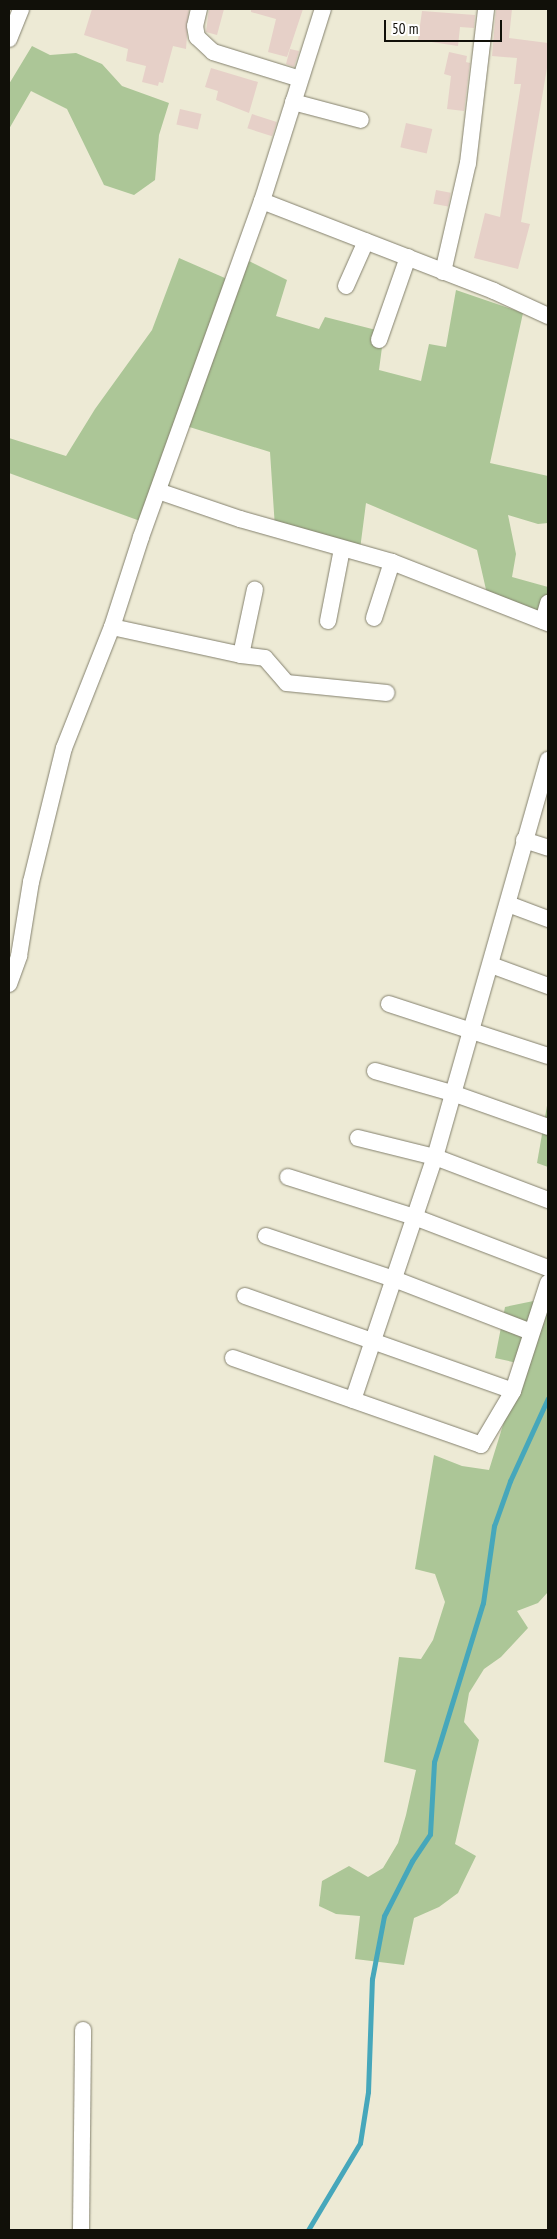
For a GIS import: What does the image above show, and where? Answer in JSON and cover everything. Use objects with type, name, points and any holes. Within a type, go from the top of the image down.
[{"type":"street","points":[[9,39],[21,9]]},
{"type":"street","points":[[199,9],[195,26],[198,37],[213,52],[300,79]]},
{"type":"street","points":[[9,984],[19,956],[31,882],[64,748],[112,627],[158,491],[262,201],[323,9]]},
{"type":"street","points":[[443,272],[468,163],[486,9]]},
{"type":"street","points":[[294,102],[362,120]]},
{"type":"street","points":[[262,201],[408,257],[548,316]]},
{"type":"street","points":[[346,286],[366,241]]},
{"type":"street","points":[[379,340],[408,257]]},
{"type":"street","points":[[158,491],[342,549],[392,562],[545,622],[548,603]]},
{"type":"street","points":[[328,621],[342,549]]},
{"type":"street","points":[[374,618],[392,562]]},
{"type":"street","points":[[241,655],[255,589]]},
{"type":"street","points":[[112,627],[241,655],[265,658],[287,683],[387,693]]},
{"type":"street","points":[[353,1400],[417,1218],[436,1157],[508,904],[524,840],[545,779],[548,760]]},
{"type":"street","points":[[524,840],[548,848]]},
{"type":"street","points":[[508,904],[548,919]]},
{"type":"street","points":[[491,965],[548,986]]},
{"type":"street","points":[[389,1004],[472,1029],[548,1056]]},
{"type":"street","points":[[375,1071],[455,1094],[548,1127]]},
{"type":"street","points":[[358,1138],[436,1157],[548,1200]]},
{"type":"street","points":[[288,1178],[417,1218],[548,1268]]},
{"type":"street","points":[[266,1236],[394,1279],[532,1332]]},
{"type":"street","points":[[233,1358],[479,1445],[487,1439],[513,1392],[548,1283]]},
{"type":"street","points":[[245,1296],[373,1340],[513,1392]]},
{"type":"street","points":[[81,2230],[83,2030]]},
{"type":"green space","points":[[32,46],[50,55],[76,53],[102,64],[122,86],[169,103],[159,135],[155,180],[134,195],[104,185],[67,109],[31,91],[9,129],[9,84]]},
{"type":"green space","points":[[179,258],[234,282],[243,258],[287,280],[276,316],[319,329],[325,317],[384,332],[379,370],[421,381],[429,344],[446,347],[456,290],[523,313],[490,463],[548,476],[548,523],[538,524],[508,515],[516,554],[512,577],[548,587],[548,622],[487,594],[477,550],[366,503],[359,557],[275,528],[270,452],[183,425],[174,449],[169,488],[151,525],[9,473],[9,438],[66,456],[95,409],[152,330]]},
{"type":"green space","points":[[548,1100],[548,1167],[537,1163]]},
{"type":"green space","points":[[548,1298],[548,1592],[538,1603],[517,1611],[528,1628],[501,1657],[484,1669],[469,1693],[464,1722],[479,1740],[455,1844],[476,1856],[458,1893],[439,1907],[414,1918],[404,1965],[355,1959],[360,1916],[336,1914],[319,1906],[322,1881],[349,1866],[368,1877],[383,1868],[398,1843],[406,1815],[416,1770],[384,1762],[399,1657],[421,1659],[433,1640],[445,1602],[435,1574],[415,1569],[434,1455],[462,1466],[489,1470],[522,1364],[495,1358],[505,1307]]},
{"type":"building","points":[[92,9],[189,9],[186,49],[173,46],[163,83],[159,82],[158,86],[142,82],[146,66],[126,61],[128,49],[84,35]]},
{"type":"building","points":[[209,9],[224,9],[217,35],[206,32]]},
{"type":"building","points":[[251,9],[303,9],[287,57],[268,52],[276,19],[251,12]]},
{"type":"building","points":[[496,9],[512,9],[509,38],[548,43],[548,62],[521,222],[530,224],[518,269],[474,258],[485,213],[500,217],[521,84],[514,84],[517,58],[492,56]]},
{"type":"building","points":[[422,11],[475,15],[474,28],[460,27],[458,46],[418,40]]},
{"type":"building","points":[[290,49],[299,51],[294,67],[286,64]]},
{"type":"building","points":[[449,52],[467,56],[466,62],[470,63],[464,111],[447,109],[451,76],[444,74]]},
{"type":"building","points":[[211,68],[258,82],[249,113],[216,100],[218,91],[205,87]]},
{"type":"building","points":[[180,109],[201,114],[198,130],[176,125]]},
{"type":"building","points":[[252,114],[277,122],[272,136],[247,128]]},
{"type":"building","points":[[406,123],[432,129],[427,153],[400,147]]},
{"type":"building","points":[[436,190],[451,193],[448,207],[433,204]]},
{"type":"waterway","points":[[308,2230],[360,2143],[368,2092],[372,1979],[384,1916],[412,1861],[430,1834],[434,1762],[483,1603],[494,1526],[510,1481],[548,1398]]}]
